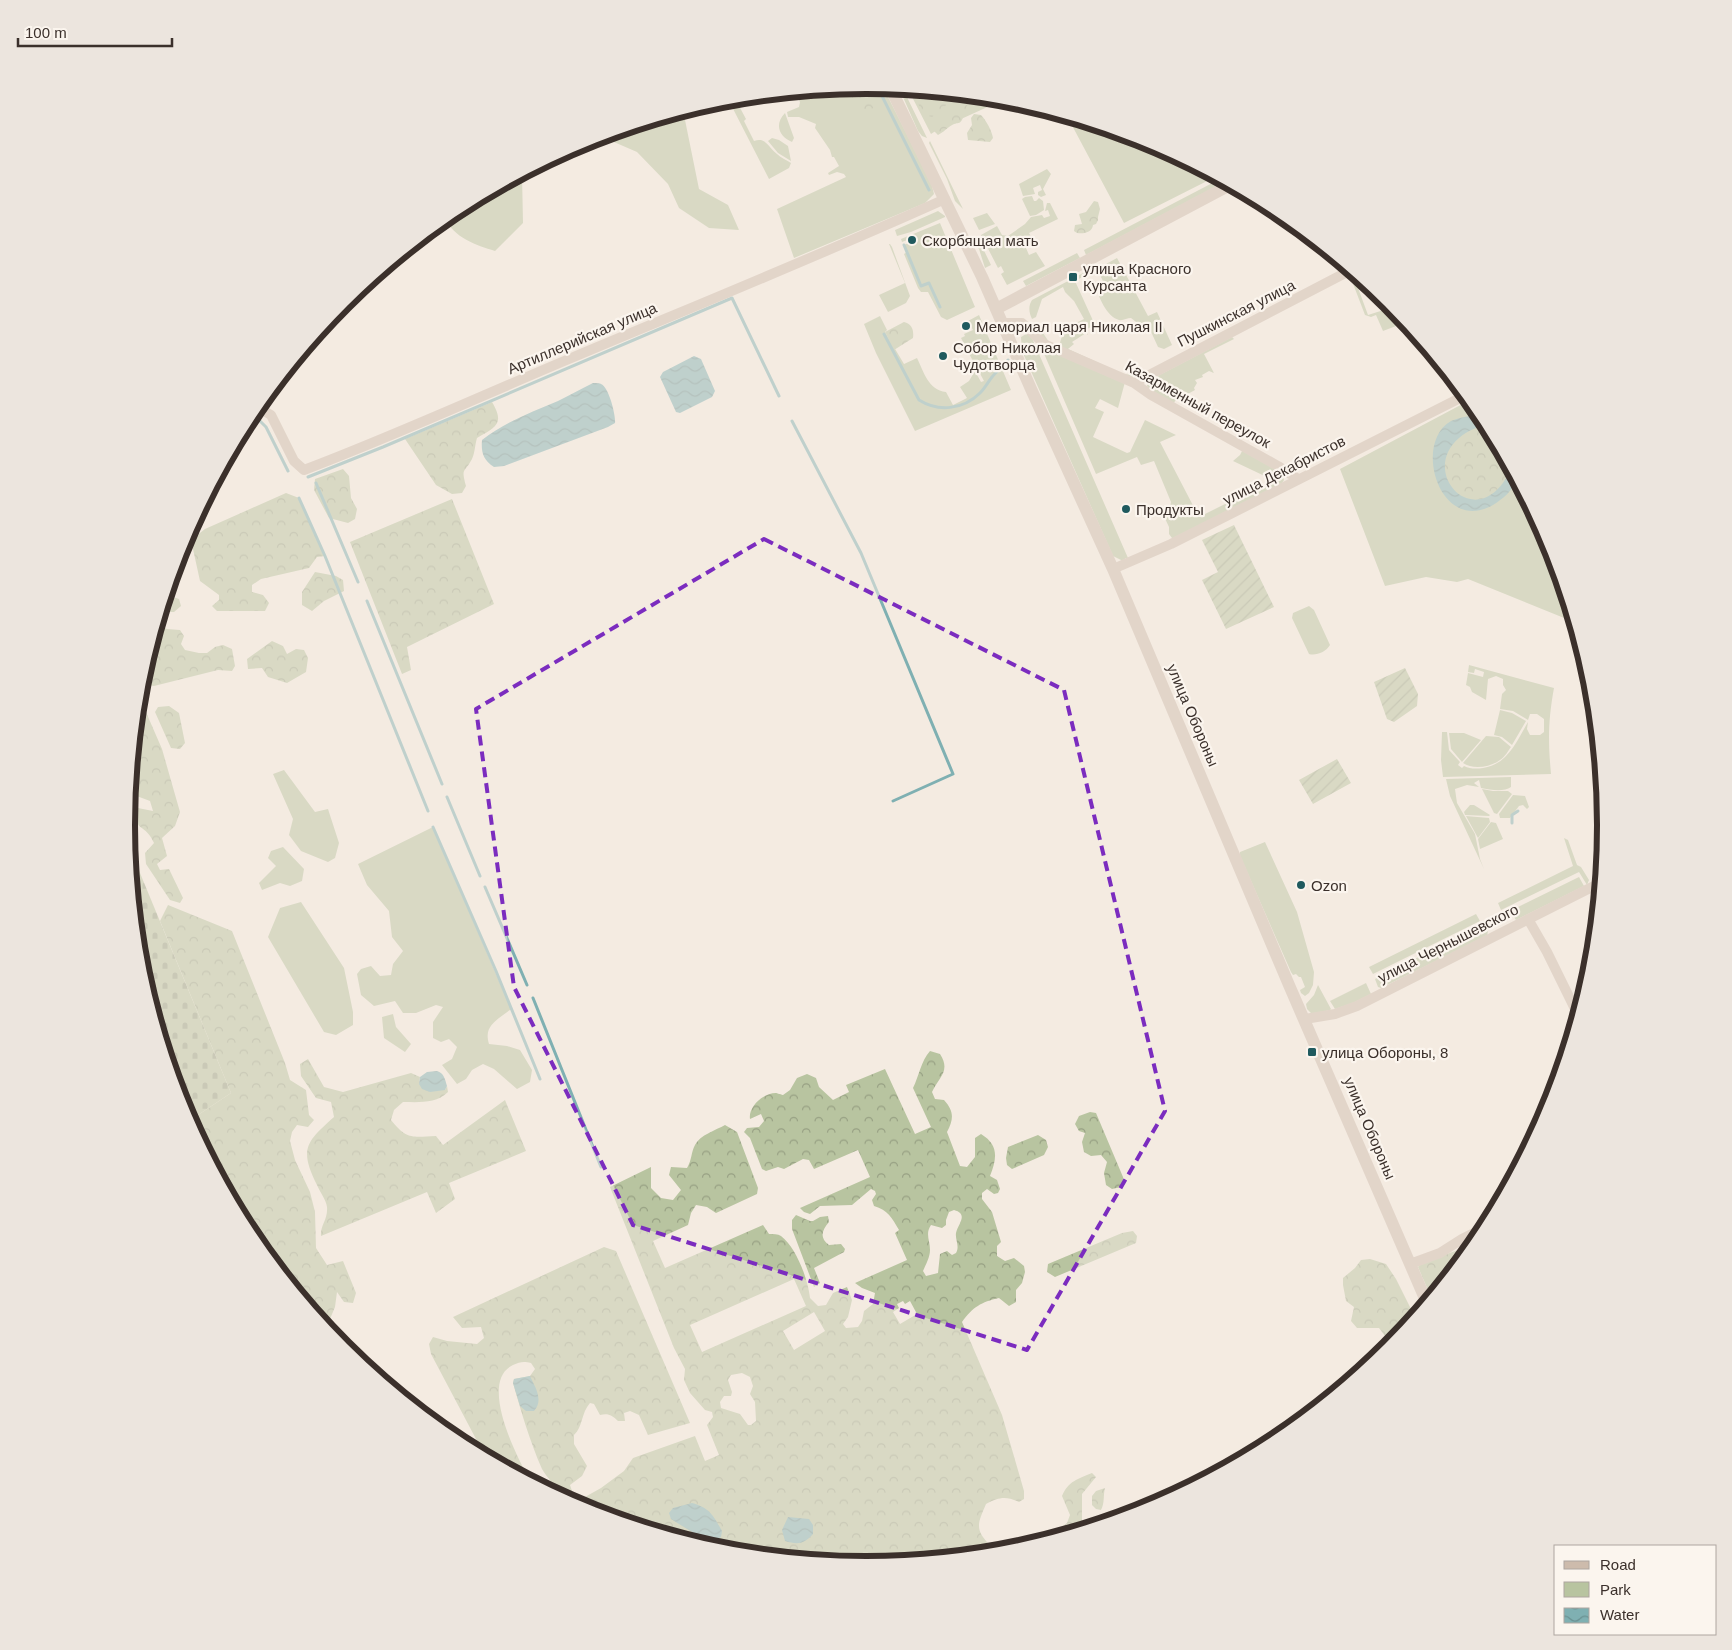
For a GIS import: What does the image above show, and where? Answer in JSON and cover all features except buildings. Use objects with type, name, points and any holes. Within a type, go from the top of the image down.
[{"type":"street","name":"улица Обороны","points":[[894,95],[996,309],[1113,568],[1304,1019],[1424,1297]]},
{"type":"street","points":[[996,309],[1224,188]]},
{"type":"street","name":"Артиллерийская улица","points":[[264,411],[271,415],[294,461],[304,470],[394,435],[531,375],[793,266],[945,199]]},
{"type":"street","name":"Пушкинская улица","points":[[1134,383],[1345,273]]},
{"type":"street","name":"Казарменный переулок","points":[[1002,323],[1022,323],[1044,344],[1134,383],[1151,395],[1298,479]]},
{"type":"street","name":"улица Декабристов","points":[[1113,568],[1171,544],[1459,398]]},
{"type":"street","name":"улица Чернышевского","points":[[1304,1019],[1335,1014],[1356,1006],[1595,885]]},
{"type":"street","points":[[1528,919],[1547,952],[1574,1006]]},
{"type":"street","points":[[1410,1264],[1440,1253],[1473,1233]]},
{"type":"highlighted area","points":[[764,539],[1064,690],[1165,1111],[1027,1350],[633,1225],[514,987],[476,709]]},
{"type":"green space","points":[[875,94],[878,102],[872,109],[864,109],[847,96],[840,95]]},
{"type":"green space","points":[[887,94],[931,182],[934,194],[925,203],[794,258],[777,209],[846,177],[844,174],[837,172],[829,175],[828,173],[839,166],[815,128],[816,124],[799,117],[788,117],[787,112],[799,107],[800,102],[798,97],[818,95]]},
{"type":"green space","points":[[902,95],[906,95],[927,138],[918,131]]},
{"type":"green space","points":[[911,95],[992,105],[937,130],[931,134]]},
{"type":"green space","points":[[917,95],[951,99],[942,110],[932,117],[922,114]]},
{"type":"green space","points":[[957,100],[969,101],[961,122],[938,135],[931,128],[933,124],[945,123],[948,110]]},
{"type":"green space","points":[[739,105],[754,141],[761,140],[791,163],[789,168],[769,179],[732,107]]},
{"type":"green space","points":[[785,113],[794,138],[792,142],[781,134],[779,126]]},
{"type":"green space","points":[[974,114],[981,115],[987,123],[993,138],[990,142],[968,140],[967,133],[972,125],[971,118]]},
{"type":"green space","points":[[684,117],[699,189],[728,205],[739,230],[709,228],[679,208],[668,184],[637,152],[610,140]]},
{"type":"green space","points":[[1071,124],[1146,149],[1209,180],[1124,223]]},
{"type":"green space","points":[[1077,126],[1104,134],[1097,134]]},
{"type":"green space","points":[[772,138],[788,146],[791,161],[778,153],[768,141]]},
{"type":"green space","points":[[930,141],[963,209],[955,201],[947,179],[929,143]]},
{"type":"green space","points":[[1047,169],[1051,174],[1043,189],[1046,195],[1041,197],[1038,195],[1038,192],[1042,190],[1040,185],[1033,188],[1035,194],[1023,196],[1019,184]]},
{"type":"green space","points":[[522,180],[523,223],[495,251],[466,240],[449,225]]},
{"type":"green space","points":[[1214,182],[1219,185],[1086,255],[1084,250]]},
{"type":"green space","points":[[1032,196],[1034,201],[1039,198],[1043,201],[1044,210],[1030,216],[1022,199]]},
{"type":"green space","points":[[1094,201],[1098,202],[1100,209],[1096,224],[1087,232],[1077,233],[1074,231],[1075,225],[1082,224],[1079,214],[1086,212]]},
{"type":"green space","points":[[1047,203],[1050,203],[1058,219],[1029,233],[1035,244],[1026,248],[1029,255],[1036,252],[1045,266],[1007,285],[1001,274],[1004,272],[1001,266],[998,268],[981,235],[997,226],[1002,235],[1008,236],[1025,224],[1031,217],[1042,215],[1044,218],[1050,216],[1048,210],[1045,211]]},
{"type":"green space","points":[[938,211],[945,217],[897,236],[895,230]]},
{"type":"green space","points":[[987,213],[995,224],[979,230],[973,218]]},
{"type":"green space","points":[[940,223],[975,307],[947,320],[941,317],[928,292],[921,292],[918,288],[904,254],[907,252],[904,245],[913,241],[912,238],[902,242],[901,239]]},
{"type":"green space","points":[[977,236],[991,265],[985,268],[979,249],[974,245],[973,237]]},
{"type":"green space","points":[[889,244],[892,247],[910,296],[906,303],[888,312],[879,295],[905,283]]},
{"type":"green space","points":[[1077,253],[1080,258],[1026,286],[1023,281]]},
{"type":"green space","points":[[1117,258],[1148,316],[1157,312],[1172,345],[1164,349],[1158,347],[1147,323],[1140,325],[1131,318],[1119,320],[1110,315],[1104,306],[1095,287],[1104,283],[1097,269]]},
{"type":"green space","points":[[1087,271],[1088,274],[1075,281],[1095,325],[1087,329],[1088,335],[1086,333],[1072,342],[1074,344],[1068,349],[1123,374],[1133,375],[1145,369],[1137,377],[1123,376],[1048,343],[1040,335],[1043,333],[1049,342],[1059,346],[1064,329],[1084,319],[1074,301],[1065,292],[1063,287],[1042,299],[1036,317],[1032,319],[1029,310],[1032,300]]},
{"type":"green space","points":[[1351,278],[1356,283],[1368,315],[1385,310],[1399,325],[1383,331],[1376,315],[1371,317],[1365,315]]},
{"type":"green space","points":[[979,315],[1011,390],[915,431],[876,353],[864,324],[880,316],[887,330],[885,332],[904,364],[917,358],[931,384],[940,391],[946,392],[953,405],[967,398],[960,387],[969,381],[975,371],[981,382],[984,381],[977,368],[979,367],[977,364],[975,365],[961,338],[965,336],[964,334],[973,330],[968,321]]},
{"type":"green space","points":[[904,322],[912,328],[913,338],[894,350],[885,332]]},
{"type":"green space","points":[[1026,334],[1032,338],[1128,558],[1125,558],[1125,560],[1113,556],[1022,351],[1021,337]]},
{"type":"green space","points":[[1232,337],[1234,339],[1204,354],[1214,373],[1209,371],[1202,375],[1203,377],[1195,380],[1197,383],[1194,388],[1195,390],[1175,401],[1173,405],[1151,392],[1147,386],[1148,381]]},
{"type":"green space","points":[[1043,346],[1125,382],[1118,408],[1100,399],[1095,408],[1104,412],[1093,437],[1127,453],[1130,452],[1145,420],[1176,435],[1160,442],[1199,517],[1273,480],[1233,461],[1240,455],[1243,449],[1283,473],[1284,480],[1282,483],[1172,538],[1161,510],[1170,507],[1171,502],[1154,461],[1141,465],[1137,457],[1096,474],[1042,349]]},
{"type":"green space","points":[[492,402],[498,415],[498,420],[494,428],[477,438],[473,457],[464,471],[466,486],[462,493],[452,494],[436,485],[405,439]]},
{"type":"green space","points":[[1463,404],[1499,459],[1522,502],[1542,545],[1567,619],[1468,579],[1457,582],[1426,577],[1385,586],[1340,469]]},
{"type":"green space","points":[[1479,427],[1507,474],[1496,491],[1480,500],[1464,497],[1452,488],[1445,473],[1446,456],[1458,439]]},
{"type":"green space","points":[[343,469],[349,476],[351,498],[357,509],[355,519],[348,523],[329,518],[314,490],[315,479]]},
{"type":"green space","points":[[286,493],[299,498],[325,556],[317,557],[309,568],[261,579],[252,585],[252,592],[263,595],[269,603],[265,611],[217,611],[212,606],[219,600],[219,595],[200,581],[191,542],[205,529]]},
{"type":"green space","points":[[452,499],[494,604],[407,647],[411,670],[402,674],[350,542]]},
{"type":"green space","points":[[1234,525],[1274,607],[1226,629],[1202,580],[1218,572],[1202,540]]},
{"type":"green space","points":[[315,572],[336,576],[343,580],[344,591],[324,601],[312,611],[302,605],[302,592]]},
{"type":"green space","points":[[172,597],[179,599],[181,606],[174,612],[167,612]]},
{"type":"green space","points":[[1309,606],[1314,610],[1330,645],[1321,653],[1309,654],[1292,618],[1293,613]]},
{"type":"green space","points":[[163,627],[180,630],[184,636],[181,644],[185,650],[207,653],[215,647],[223,645],[232,649],[235,666],[232,671],[218,670],[154,686],[148,685]]},
{"type":"green space","points":[[272,641],[283,646],[287,654],[296,649],[304,650],[308,658],[306,672],[287,683],[268,677],[262,668],[248,669],[247,659]]},
{"type":"green space","points":[[1469,665],[1554,688],[1549,731],[1551,774],[1443,777],[1441,760],[1442,732],[1447,732],[1449,750],[1460,762],[1458,765],[1462,768],[1464,766],[1475,769],[1492,766],[1505,757],[1528,722],[1527,729],[1530,735],[1540,735],[1544,732],[1544,719],[1537,714],[1530,714],[1528,720],[1513,711],[1500,709],[1502,694],[1506,690],[1503,685],[1503,679],[1496,676],[1488,679],[1486,700],[1472,692],[1470,687],[1466,685],[1468,673],[1483,677],[1484,672],[1475,669],[1474,673],[1468,672]]},
{"type":"green space","points":[[1405,668],[1418,694],[1417,706],[1394,722],[1387,719],[1374,682]]},
{"type":"green space","points":[[169,706],[179,713],[185,743],[180,749],[171,748],[155,712],[158,707]]},
{"type":"green space","points":[[145,709],[162,749],[180,812],[175,826],[162,838],[167,856],[157,864],[160,870],[169,869],[183,898],[180,903],[170,900],[146,864],[145,853],[154,843],[149,834],[135,821],[135,811],[138,808],[153,811],[150,801],[136,796]]},
{"type":"green space","points":[[1500,710],[1512,713],[1526,721],[1512,745],[1502,737],[1494,735]]},
{"type":"green space","points":[[1449,733],[1464,733],[1481,740],[1462,762],[1451,749]]},
{"type":"green space","points":[[1486,736],[1499,737],[1511,747],[1505,756],[1492,764],[1482,767],[1463,763]]},
{"type":"green space","points":[[1337,759],[1351,783],[1313,804],[1299,780]]},
{"type":"green space","points":[[284,770],[315,812],[328,809],[339,843],[335,858],[328,862],[301,851],[289,835],[293,819],[273,774]]},
{"type":"green space","points":[[1511,777],[1511,787],[1505,790],[1481,788],[1479,780],[1474,783],[1479,787],[1467,785],[1455,789],[1457,803],[1475,834],[1484,869],[1450,796],[1446,779]]},
{"type":"green space","points":[[1482,789],[1508,791],[1512,794],[1497,814],[1494,813]]},
{"type":"green space","points":[[1513,795],[1525,796],[1529,807],[1527,809],[1523,805],[1519,806],[1510,818],[1500,818],[1499,814]]},
{"type":"green space","points":[[1470,805],[1474,805],[1490,815],[1465,815],[1464,812]]},
{"type":"green space","points":[[1466,816],[1489,818],[1490,822],[1478,838]]},
{"type":"green space","points":[[1491,822],[1496,823],[1503,839],[1480,849],[1478,839]]},
{"type":"green space","points":[[433,827],[511,1009],[490,1027],[488,1032],[489,1044],[520,1050],[532,1070],[530,1082],[517,1089],[494,1069],[483,1064],[472,1070],[466,1079],[457,1084],[442,1065],[452,1059],[457,1047],[449,1039],[441,1042],[433,1038],[433,1022],[443,1007],[436,1005],[416,1013],[403,1013],[395,1001],[374,1006],[361,995],[357,974],[361,969],[371,966],[380,976],[391,975],[393,964],[403,951],[392,937],[389,911],[367,885],[358,864]]},
{"type":"green space","points":[[1564,838],[1568,840],[1577,865],[1581,867],[1589,880],[1587,885],[1579,872],[1501,910],[1498,903],[1573,866]]},
{"type":"green space","points":[[1265,842],[1297,912],[1314,972],[1313,985],[1305,996],[1300,990],[1305,987],[1301,977],[1296,974],[1293,975],[1291,972],[1240,856],[1240,852]]},
{"type":"green space","points":[[283,847],[304,869],[302,881],[290,886],[280,883],[262,890],[259,883],[276,866],[268,858],[271,851]]},
{"type":"green space","points":[[136,863],[231,1093],[195,1117],[174,1060],[149,968],[141,920]]},
{"type":"green space","points":[[1579,877],[1584,886],[1516,920],[1510,911]]},
{"type":"green space","points":[[301,902],[344,968],[353,1012],[353,1025],[336,1035],[324,1032],[268,937],[280,908]]},
{"type":"green space","points":[[168,905],[232,931],[285,1063],[290,1080],[306,1090],[309,1115],[314,1120],[308,1127],[297,1125],[292,1132],[290,1141],[295,1160],[310,1192],[315,1212],[316,1248],[327,1265],[343,1261],[356,1293],[353,1303],[344,1302],[337,1292],[335,1307],[330,1319],[328,1320],[316,1307],[258,1231],[233,1191],[195,1117],[231,1093],[160,921]]},
{"type":"green space","points":[[1476,914],[1480,921],[1373,974],[1369,967]]},
{"type":"green space","points":[[1484,924],[1488,931],[1487,936],[1381,988],[1378,987],[1375,979]]},
{"type":"green space","points":[[1366,983],[1371,994],[1335,1009],[1330,1001]]},
{"type":"green space","points":[[1318,985],[1331,1009],[1312,1014],[1307,1009],[1306,1004],[1314,995]]},
{"type":"green space","points":[[393,1014],[396,1027],[411,1044],[405,1052],[384,1038],[382,1017]]},
{"type":"green space","points":[[930,1051],[940,1054],[943,1060],[943,1074],[932,1092],[935,1099],[944,1100],[950,1108],[952,1119],[947,1132],[960,1166],[967,1167],[975,1157],[975,1138],[981,1134],[994,1147],[995,1158],[990,1176],[997,1180],[1000,1189],[998,1193],[994,1194],[987,1189],[982,1193],[982,1199],[992,1212],[1001,1242],[997,1246],[997,1256],[1005,1261],[1014,1258],[1024,1266],[1025,1272],[1022,1283],[1016,1290],[1016,1302],[1009,1306],[999,1298],[987,1301],[970,1312],[962,1322],[1002,1415],[1024,1491],[1024,1499],[1019,1502],[1002,1498],[986,1504],[979,1526],[982,1535],[990,1545],[914,1555],[818,1555],[771,1550],[723,1542],[677,1531],[631,1517],[577,1497],[585,1497],[601,1488],[624,1471],[633,1458],[695,1436],[705,1461],[719,1455],[707,1425],[713,1417],[712,1412],[705,1410],[690,1393],[684,1380],[685,1369],[674,1348],[610,1187],[651,1167],[651,1188],[661,1198],[673,1200],[681,1190],[669,1175],[671,1167],[687,1168],[697,1141],[725,1125],[737,1132],[758,1188],[757,1194],[716,1213],[707,1207],[696,1205],[691,1213],[688,1225],[653,1241],[665,1268],[763,1225],[769,1234],[781,1236],[792,1248],[804,1273],[810,1298],[818,1306],[826,1305],[833,1293],[847,1287],[852,1300],[848,1317],[843,1324],[846,1328],[858,1327],[862,1321],[864,1311],[873,1304],[875,1293],[855,1283],[907,1260],[895,1233],[899,1230],[886,1212],[874,1206],[872,1200],[876,1194],[871,1189],[852,1205],[820,1206],[810,1214],[800,1208],[870,1177],[858,1150],[814,1169],[809,1160],[803,1159],[784,1169],[778,1167],[766,1171],[762,1169],[750,1138],[744,1132],[747,1128],[759,1127],[764,1121],[761,1114],[750,1119],[751,1110],[757,1102],[766,1095],[776,1093],[783,1095],[790,1090],[797,1078],[807,1074],[816,1078],[819,1087],[833,1100],[849,1092],[846,1085],[885,1069],[915,1134],[931,1127],[913,1088],[922,1064]],"holes":[[[954,1210],[961,1214],[962,1217],[956,1233],[956,1253],[952,1255],[947,1251],[940,1254],[938,1273],[926,1276],[923,1271],[930,1253],[929,1228],[931,1225],[942,1228],[946,1225],[949,1212]],[[794,1279],[806,1306],[702,1352],[690,1325]],[[903,1301],[905,1304],[910,1301],[917,1314],[900,1324],[893,1312],[899,1308],[897,1304]],[[814,1312],[825,1331],[794,1350],[783,1331]],[[742,1373],[750,1377],[753,1386],[750,1394],[755,1402],[756,1421],[751,1425],[748,1425],[740,1414],[721,1408],[720,1402],[724,1396],[731,1396],[732,1392],[728,1380],[731,1375]]]},
{"type":"green space","points":[[308,1059],[324,1087],[343,1092],[411,1073],[420,1077],[419,1084],[445,1090],[447,1086],[448,1092],[438,1099],[427,1102],[403,1102],[394,1110],[391,1120],[406,1134],[415,1137],[436,1136],[443,1145],[505,1100],[526,1151],[449,1183],[455,1199],[436,1213],[427,1192],[321,1236],[327,1207],[311,1173],[307,1154],[308,1147],[317,1133],[334,1117],[331,1102],[316,1098],[301,1076],[300,1064]]},
{"type":"green space","points":[[1090,1112],[1096,1113],[1123,1177],[1124,1182],[1121,1187],[1112,1189],[1106,1185],[1104,1173],[1107,1162],[1101,1155],[1091,1156],[1084,1152],[1082,1142],[1085,1133],[1079,1131],[1075,1124],[1079,1116]]},
{"type":"green space","points":[[1038,1135],[1046,1140],[1048,1147],[1044,1155],[1012,1169],[1007,1165],[1008,1147]]},
{"type":"green space","points":[[796,1215],[810,1221],[828,1216],[829,1222],[823,1234],[824,1240],[829,1245],[841,1244],[845,1249],[844,1252],[814,1268],[820,1283],[814,1287],[792,1229],[792,1220]]},
{"type":"green space","points":[[1133,1231],[1137,1236],[1136,1243],[1055,1277],[1047,1272],[1048,1264],[1122,1233]]},
{"type":"green space","points":[[604,1247],[616,1251],[690,1423],[648,1435],[639,1415],[630,1411],[624,1413],[625,1421],[618,1421],[610,1415],[600,1415],[594,1404],[590,1403],[574,1435],[574,1444],[587,1466],[582,1476],[570,1485],[573,1495],[554,1486],[542,1469],[523,1415],[513,1383],[514,1379],[530,1376],[535,1369],[531,1363],[522,1362],[513,1365],[503,1374],[499,1387],[504,1420],[517,1455],[526,1472],[479,1445],[431,1354],[429,1344],[433,1337],[447,1341],[477,1344],[484,1338],[481,1327],[462,1328],[453,1317]]},
{"type":"green space","points":[[1458,1250],[1459,1251],[1429,1291],[1418,1267],[1421,1263]]},
{"type":"green space","points":[[1370,1259],[1386,1264],[1412,1311],[1384,1341],[1385,1336],[1379,1328],[1357,1328],[1351,1321],[1354,1307],[1346,1301],[1343,1278],[1361,1260]]},
{"type":"green space","points":[[1092,1473],[1096,1477],[1082,1494],[1082,1523],[1058,1530],[1067,1523],[1070,1515],[1062,1496],[1067,1487],[1074,1481]]},
{"type":"green space","points":[[1105,1488],[1101,1510],[1096,1509],[1092,1505],[1092,1496],[1096,1491]]},
{"type":"water","points":[[694,356],[701,359],[715,391],[712,397],[680,413],[676,412],[660,377],[663,372]]},
{"type":"water","points":[[593,383],[601,384],[607,390],[613,408],[615,423],[504,466],[494,467],[485,459],[482,452],[482,440],[519,418]]},
{"type":"water","points":[[1472,416],[1479,427],[1465,433],[1448,452],[1445,468],[1449,482],[1457,493],[1469,499],[1483,498],[1498,489],[1507,475],[1513,486],[1501,500],[1493,505],[1474,511],[1459,508],[1446,497],[1437,482],[1433,465],[1434,448],[1439,432],[1451,421]]},
{"type":"water","points":[[437,1071],[445,1079],[447,1086],[445,1090],[430,1092],[422,1089],[419,1084],[420,1077],[427,1072]]},
{"type":"water","points":[[530,1376],[538,1394],[538,1402],[534,1411],[526,1411],[520,1406],[513,1383],[514,1379]]},
{"type":"water","points":[[692,1503],[703,1507],[710,1513],[722,1531],[721,1537],[710,1539],[689,1530],[671,1519],[669,1513],[673,1508]]},
{"type":"water","points":[[788,1517],[809,1519],[813,1525],[813,1534],[807,1540],[800,1543],[785,1541],[782,1530]]},
{"type":"waterway","points":[[881,94],[929,190]]},
{"type":"waterway","points":[[904,245],[921,286],[929,283],[940,307]]},
{"type":"waterway","points":[[308,477],[383,447],[732,298],[779,396]]},
{"type":"waterway","points":[[884,334],[919,400],[942,408],[958,406],[973,399],[1008,360]]},
{"type":"waterway","points":[[258,420],[266,427],[288,471]]},
{"type":"waterway","points":[[792,421],[861,553],[953,774],[893,801]]},
{"type":"waterway","points":[[316,483],[358,582]]},
{"type":"waterway","points":[[299,498],[325,556],[428,811]]},
{"type":"waterway","points":[[367,601],[442,784]]},
{"type":"waterway","points":[[447,797],[480,876]]},
{"type":"waterway","points":[[1512,823],[1512,815],[1518,811]]},
{"type":"waterway","points":[[433,827],[496,971],[540,1079]]},
{"type":"waterway","points":[[485,887],[527,985]]},
{"type":"waterway","points":[[533,998],[601,1167]]},
{"type":"place","name":"Скорбящая мать","points":[[912,240]]},
{"type":"place","name":"улица Красного Курсанта","points":[[1073,277]]},
{"type":"place","name":"Мемориал царя Николая II","points":[[966,326]]},
{"type":"place","name":"Собор Николая Чудотворца","points":[[943,356]]},
{"type":"place","name":"Продукты","points":[[1126,509]]},
{"type":"place","name":"Ozon","points":[[1301,885]]},
{"type":"place","name":"улица Обороны, 8","points":[[1312,1052]]}]
